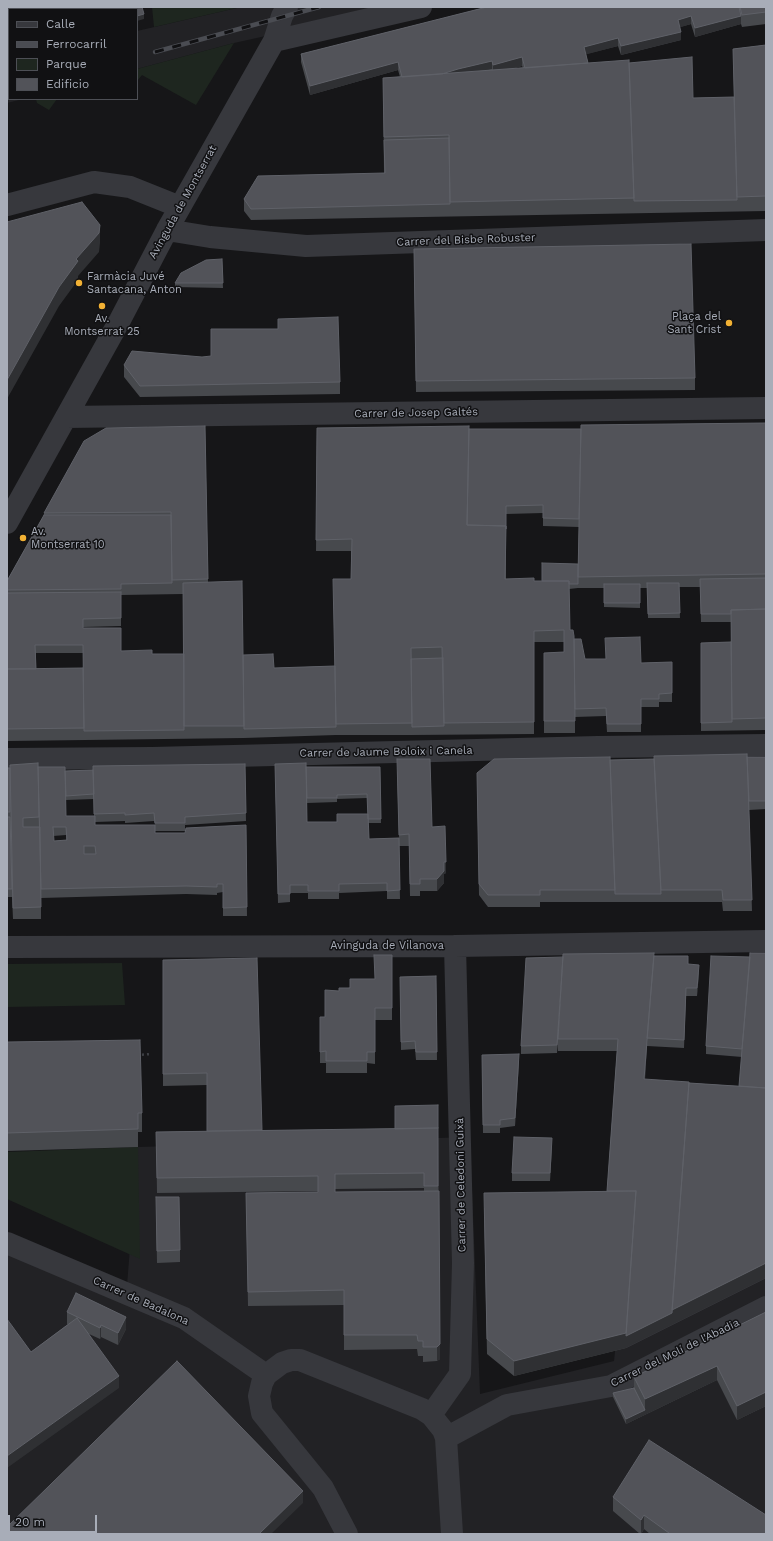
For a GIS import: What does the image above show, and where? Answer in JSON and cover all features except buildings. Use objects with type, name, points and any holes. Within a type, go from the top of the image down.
[{"type":"street","name":"Avinguda de Montserrat","points":[[7,523],[120,320],[167,230],[274,41],[282,16],[287,7]]},
{"type":"street","points":[[274,41],[421,7]]},
{"type":"street","points":[[7,205],[94,182],[130,187],[180,207]]},
{"type":"street","name":"Carrer del Bisbe Robuster","points":[[167,230],[210,237],[306,246],[766,230]]},
{"type":"street","name":"Carrer de Josep Galtés","points":[[66,417],[766,408]]},
{"type":"street","name":"Carrer de Jaume Boloix i Canela","points":[[7,759],[152,758],[598,747],[766,745]]},
{"type":"street","name":"Avinguda de Vilanova","points":[[7,947],[455,946],[766,941]]},
{"type":"street","name":"Carrer de Celedoni Guixà","points":[[431,1415],[460,1374],[463,1263],[455,946]]},
{"type":"street","name":"Carrer de Badalona","points":[[7,1243],[184,1318],[266,1375]]},
{"type":"street","name":"Carrer del Molí de l'Abadia","points":[[446,1438],[507,1405],[611,1386],[766,1307]]},
{"type":"street","points":[[347,1534],[323,1488],[262,1413],[259,1396],[262,1383],[266,1375],[282,1363],[291,1360],[300,1360],[422,1408],[431,1415],[443,1430],[446,1438],[452,1534]]},
{"type":"path","points":[[135,1055],[150,1054]]},
{"type":"shaded area","points":[[241,7],[379,7],[329,22],[234,43],[138,69],[138,31]]},
{"type":"shaded area","points":[[8,65],[8,100],[19,100],[7,103]]},
{"type":"shaded area","points":[[643,1089],[766,1100],[766,1534],[7,1534],[7,1249],[126,1298],[138,1147],[470,1137],[480,1394],[614,1361]]},
{"type":"green space","points":[[152,7],[241,7],[154,27]]},
{"type":"green space","points":[[234,43],[196,105],[142,75],[138,80],[138,69]]},
{"type":"green space","points":[[36,100],[56,100],[49,110],[37,103]]},
{"type":"green space","points":[[122,963],[125,1005],[7,1007],[7,964]]},
{"type":"green space","points":[[138,1147],[140,1259],[7,1199],[7,1152]]},
{"type":"railway","points":[[155,52],[319,7]]},
{"type":"place","name":"Farmàcia Juvé Santacana, Anton","points":[[79,283]]},
{"type":"place","name":"Av. Montserrat 25","points":[[102,306]]},
{"type":"place","name":"Plaça del Sant Crist","points":[[729,323]]},
{"type":"place","name":"Av. Montserrat 10","points":[[23,538]]}]
